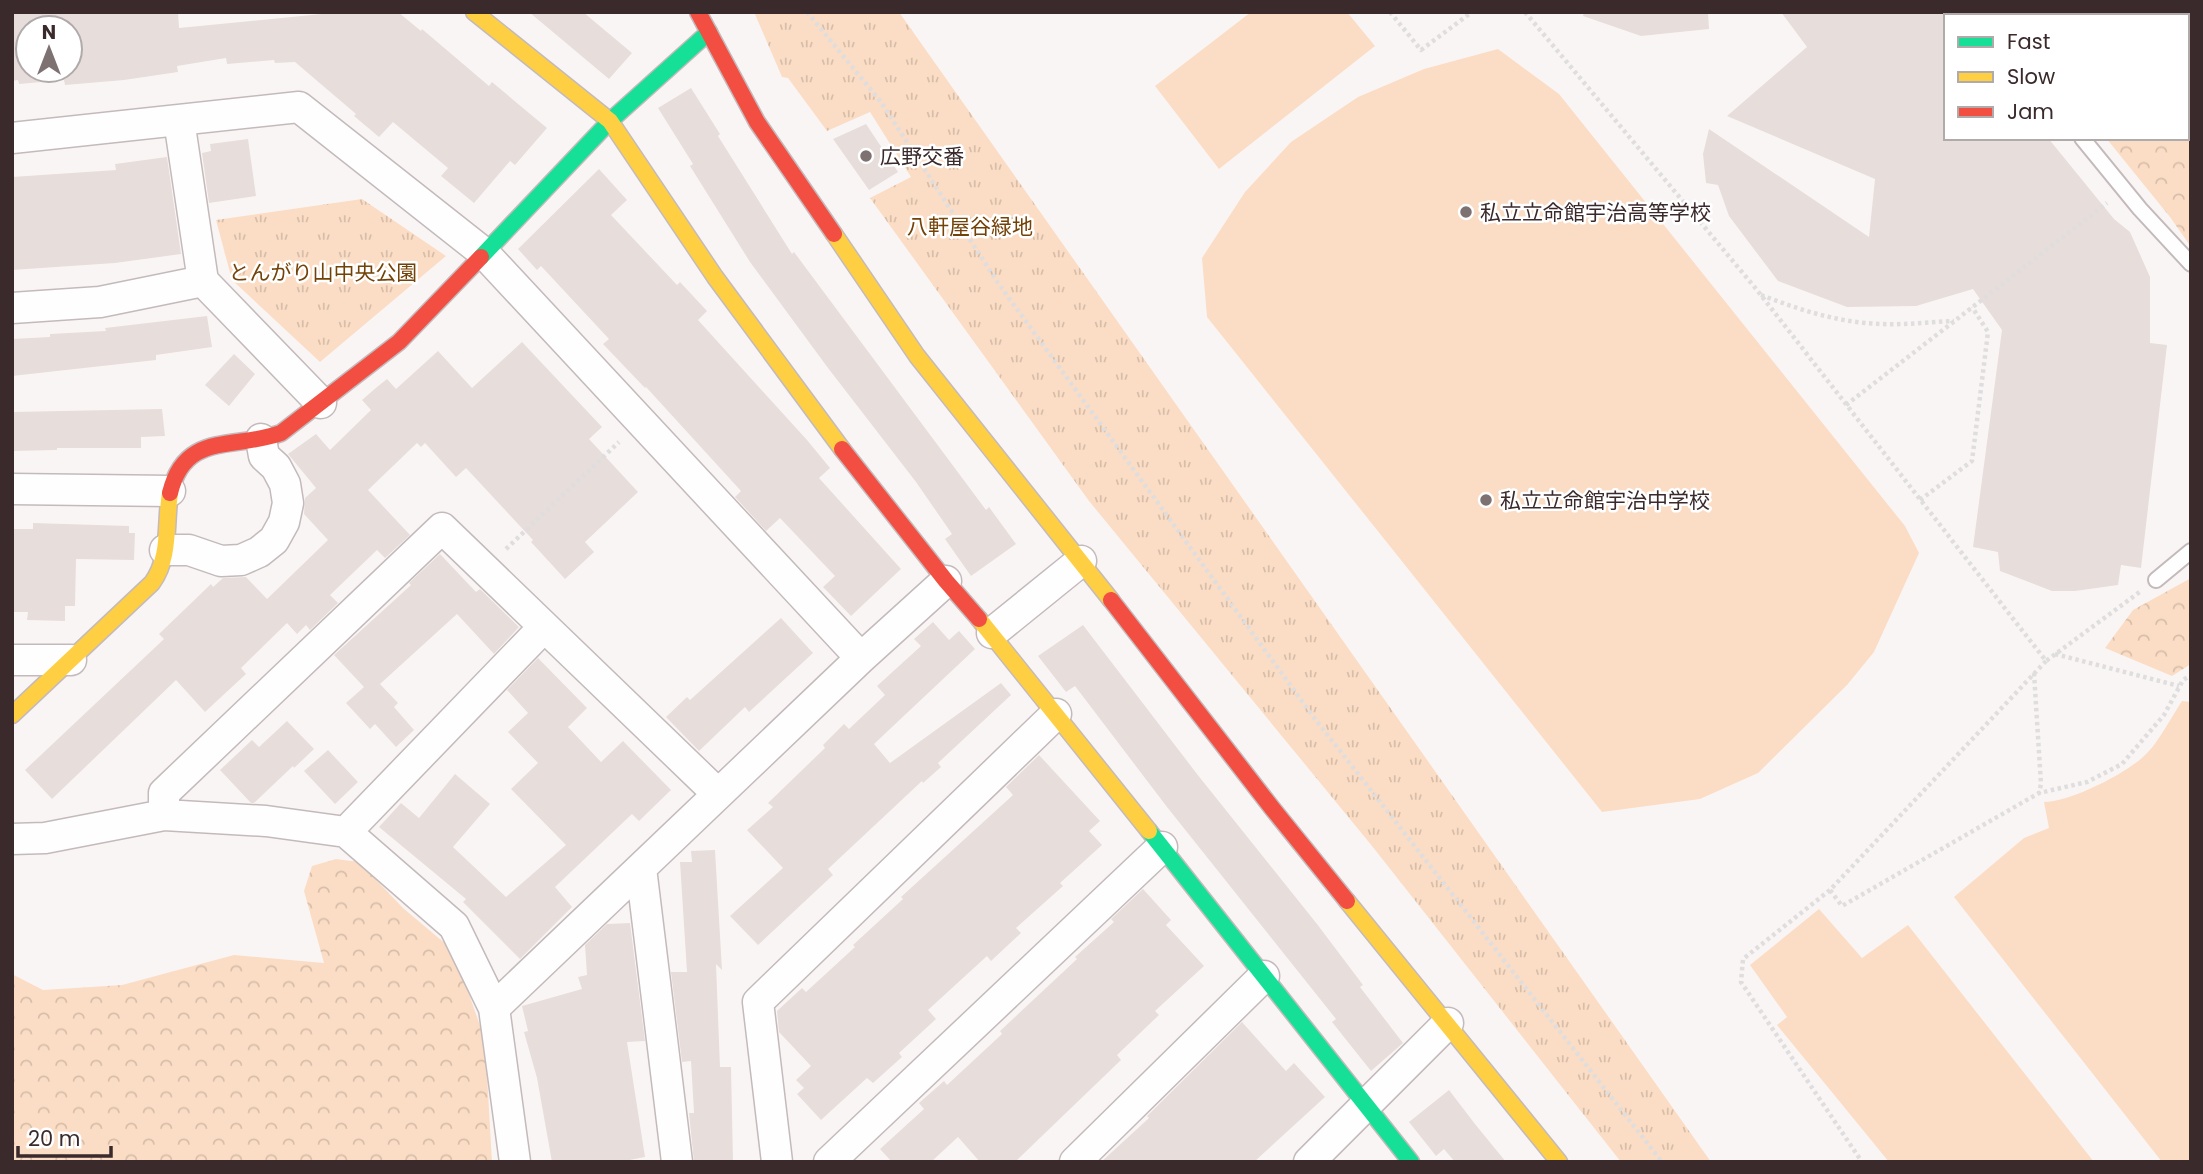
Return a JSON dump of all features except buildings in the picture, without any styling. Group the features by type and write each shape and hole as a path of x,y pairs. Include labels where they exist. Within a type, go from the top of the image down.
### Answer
{"street":[{"path":"474,12 610,121 715,277 828,431 946,581 992,633 1411,1162"},
{"path":"698,12 757,122 917,356 1081,561 1272,808 1559,1162"},
{"path":"12,715 137,599 160,570 165,550 170,491 176,472 188,457 205,447 261,439 281,433 399,342 610,121 709,32"},
{"path":"12,138 299,107 484,253 861,658"},
{"path":"179,120 203,281 321,403"},
{"path":"12,308 100,302 203,281"},
{"path":"165,550 189,550 221,561 241,560 259,552 274,540 284,522 288,503 285,484 276,467 264,456 261,439"},
{"path":"12,489 170,491"},
{"path":"164,815 164,793 442,528 718,794"},
{"path":"992,633 1081,561"},
{"path":"494,1008 861,658 946,581"},
{"path":"346,832 544,627"},
{"path":"12,660 71,660"},
{"path":"777,1162 758,1002 1056,714"},
{"path":"12,839 45,838 164,815 266,821 346,832 454,926 494,1008 515,1162"},
{"path":"829,1162 1162,847"},
{"path":"641,868 677,1162"},
{"path":"1075,1162 1264,976"},
{"path":"1309,1162 1448,1023"}],"lane":[{"path":"2084,140 2191,264"},
{"path":"2155,580 2191,551"}],"path":[{"path":"807,12 881,102 998,284 1312,715 1662,1162"},
{"path":"1390,12 1421,50 1472,12"},
{"path":"1525,12 1760,294 2046,661"},
{"path":"1846,405 2124,189"},
{"path":"1760,294 1794,308 1836,319 1882,324 1954,321"},
{"path":"1920,500 1972,461 1988,332 1972,307"},
{"path":"485,569 641,422"},
{"path":"1862,1162 1741,982 1743,959 1830,890 2046,661 2155,580"},
{"path":"2055,654 2179,687"},
{"path":"2034,673 2041,784 2039,793"},
{"path":"1830,890 1842,906 2039,793 2087,782 2122,764 2164,715 2183,680 2191,675"}],"green space":[{"name":"八軒屋谷緑地","path":"754,12 899,12 1711,1162 1621,1162 1372,846 1089,501 870,198 911,177 870,112 827,131 788,78 782,77"},
{"path":"1251,12 1347,12 1375,46 1219,169 1155,86"},
{"path":"2004,12 2191,12 2191,247 2108,140 2189,140 2189,14"},
{"path":"1498,49 1559,94 1905,526 1919,553 1874,652 1847,685 1758,773 1700,799 1602,812 1207,317 1202,258 1245,192 1291,142 1358,97 1424,69"},
{"name":"とんがり山中央公園","path":"362,199 446,256 320,362 232,280 216,220"},
{"path":"2191,578 2191,664 2172,676 2105,648 2133,610"},
{"path":"2182,701 2191,702 2191,1162 2162,1162 1954,897 2024,838 2049,828 2044,802 2055,801 2097,786 2144,756 2159,738"},
{"path":"336,859 359,862 403,908 454,951 485,1040 492,1162 12,1162 12,974 43,990 122,985 234,955 324,963 304,891 312,866"},
{"path":"1819,909 1862,958 1908,925 2094,1162 1889,1162 1777,1025 1787,1017 1750,965"}],"traffic: fast":[{"path":"481,257 610,121 709,32"},
{"path":"1149,831 1411,1162"}],"traffic: slow":[{"path":"474,12 610,121 715,277 842,449"},
{"path":"834,234 917,356 1111,600"},
{"path":"12,715 152,583 165,551 170,493"},
{"path":"979,619 1149,831"},
{"path":"1347,901 1559,1162"}],"traffic: jam":[{"path":"698,12 757,122 834,234"},
{"path":"170,493 177,473 187,460 199,451 281,433 399,342 481,257"},
{"path":"842,449 979,619"},
{"path":"1111,600 1347,901"}],"place":[{"name":"広野交番","path":"866,156"},
{"name":"私立立命館宇治高等学校","path":"1466,212"},
{"name":"私立立命館宇治中学校","path":"1486,500"}]}
